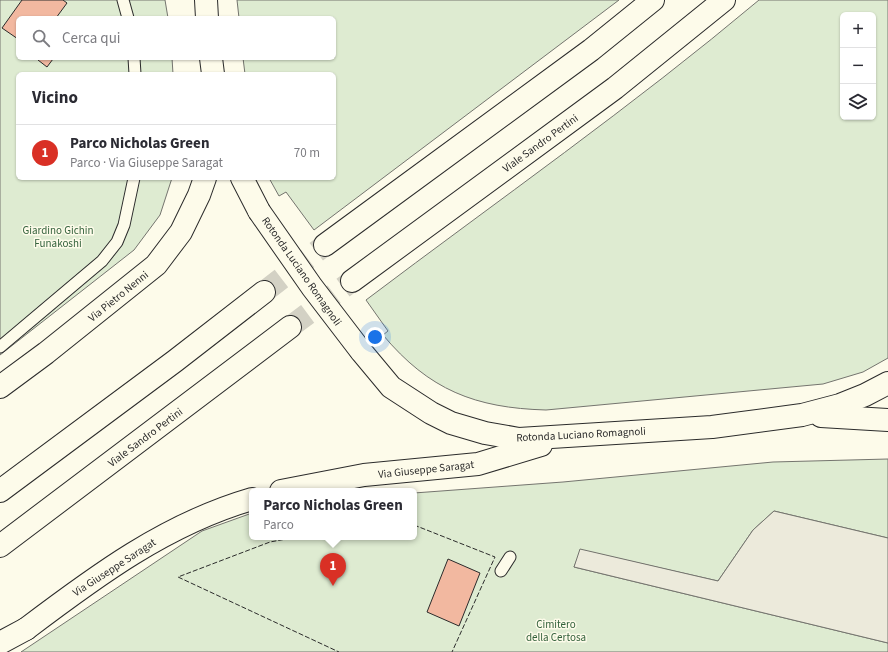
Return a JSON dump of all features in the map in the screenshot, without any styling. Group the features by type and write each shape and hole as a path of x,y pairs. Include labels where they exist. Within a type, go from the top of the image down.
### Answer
{"main road":[{"path":"206,0 207,16"},
{"path":"325,245 591,50 653,0"},
{"name":"Viale Sandro Pertini","path":"352,281 614,88 724,0"},
{"path":"210,60 213,72"},
{"name":"Via Pietro Nenni","path":"0,387 46,353 156,265 181,232 199,195 204,180"},
{"name":"Rotonda Luciano Romagnoli","path":"243,180 259,210 312,287 361,351 391,387 416,405 451,423 485,433 519,439 712,427 802,415 840,405 865,395 888,383"},
{"path":"0,491 175,361 264,292"},
{"name":"Viale Sandro Pertini","path":"0,546 290,327"},
{"path":"802,415 888,420"},
{"name":"Via Giuseppe Saragat","path":"297,488 364,475 478,464 569,437"},
{"name":"Via Giuseppe Saragat","path":"0,643 26,629 90,581 160,537 206,516 249,500"}],"lane":[{"path":"123,0 127,16"},
{"path":"134,60 135,72"},
{"path":"0,347 97,266 117,242 124,224 134,180"},
{"path":"501,571 510,558"}],"green space":[{"name":"Giardino Gichin Funakoshi","path":"0,0 165,0 168,16 16,16 16,60 172,60 173,72 16,72 16,180 171,180 160,215 134,250 0,355"},
{"path":"237,0 619,0 314,230 286,192 279,196 270,180 336,180 336,72 245,72 243,60 336,60 336,16 239,16"},
{"path":"759,0 888,0 888,358 863,372 823,384 546,410 497,405 475,400 436,382 418,370 400,354 383,335 388,331 366,300 663,78"},
{"name":"Cimitero della Certosa","path":"888,459 888,538 774,511 753,530 718,581 581,550 574,567 888,643 888,652 21,652 202,531 249,514 249,540 417,540 417,493 563,482 773,462"}],"shaded area":[{"path":"774,511 888,538 888,643 574,567 580,549 718,581 753,530"}],"building":[{"path":"22,0 63,0 67,3 57,16 16,16 16,38 2,28"},
{"path":"38,60 52,60 47,67"},
{"path":"448,559 480,573 459,626 427,612"}],"tunnel":[{"path":"264,292 325,245"},
{"path":"290,327 352,281"}],"fence":[{"path":"417,526 495,557 452,652"},
{"path":"281,540 270,542 178,577 339,652"}],"place":[{"name":"Parco Nicholas Green","path":"333,586"}]}
